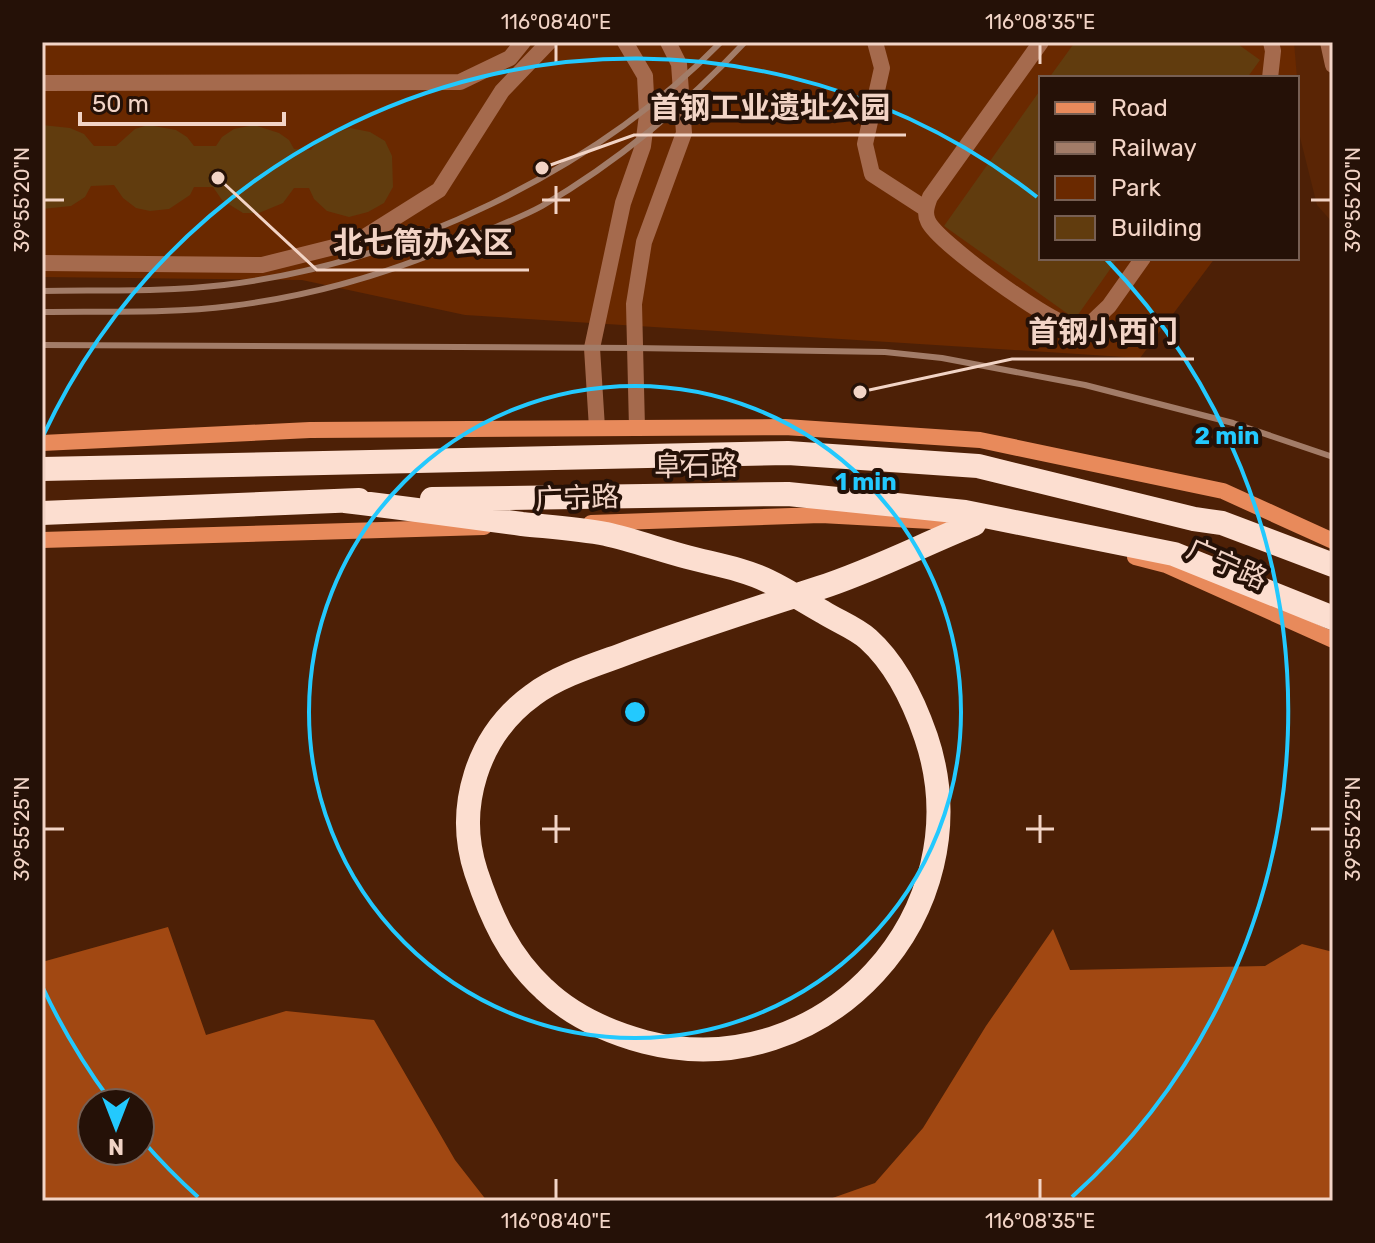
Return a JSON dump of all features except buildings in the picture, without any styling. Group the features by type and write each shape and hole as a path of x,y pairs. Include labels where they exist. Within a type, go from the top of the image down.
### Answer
{"highway":[{"name":"阜石路","path":"42,469 788,453 978,466 1194,519 1222,523 1333,565"},
{"name":"阜石路","path":"42,513 345,501 788,494 965,512 1174,554 1333,618"},
{"path":"345,501 607,535 764,579 867,637 901,678 926,737 939,790 932,865 920,906 900,945 858,991 805,1025 765,1041 709,1050 664,1047 614,1034 547,993 517,962 490,912 469,849 469,799 481,756 499,726 534,694 589,667 658,641 853,577 974,524"}],"street":[{"path":"42,83 460,82 510,58 523,42"},
{"path":"42,263 262,265 358,241 439,190 502,91 549,42"},
{"path":"597,428 592,348 623,203 643,146 647,115 645,76 625,42"},
{"path":"637,428 634,304 641,258 684,133 679,64 668,42"},
{"path":"875,42 882,68 865,144 872,174 926,209"},
{"path":"1041,42 930,197 926,209 927,220 940,238 1041,312 1068,325 1088,326 1109,306 1142,260"},
{"path":"1270,76 1271,42"},
{"path":"1328,42 1333,65"},
{"path":"42,443 310,430 785,427 980,440 1223,491 1333,541"},
{"name":"广宁路","path":"42,540 821,515 974,524 1079,543 1166,565 1333,640"}],"shaded area":[{"path":"1285,42 1333,42 1333,223 1317,205 1299,133 1299,76 1286,76"},
{"path":"168,927 206,1035 286,1011 374,1020 455,1160 487,1201 42,1201 42,962"},
{"path":"1053,929 1070,970 1265,966 1302,944 1333,952 1333,1201 824,1201 875,1183 923,1128 986,1026"}],"green space":[{"path":"42,42 1294,42 1297,76 1039,76 1039,260 1214,260 1140,358 465,315 302,280 42,277"}],"railway":[{"path":"42,291 156,290 224,285 291,274 359,256 426,233 492,204 555,170 616,131 671,88 721,42"},
{"path":"42,312 208,309 297,295 393,269 535,210 570,189 675,110 745,42"},
{"path":"42,345 885,352 942,358 1085,385 1233,423 1333,457"}],"place":[{"name":"首钢工业遗址公园","path":"542,168"},
{"name":"北七筒办公区","path":"218,178"},
{"name":"首钢小西门","path":"860,392"}]}
